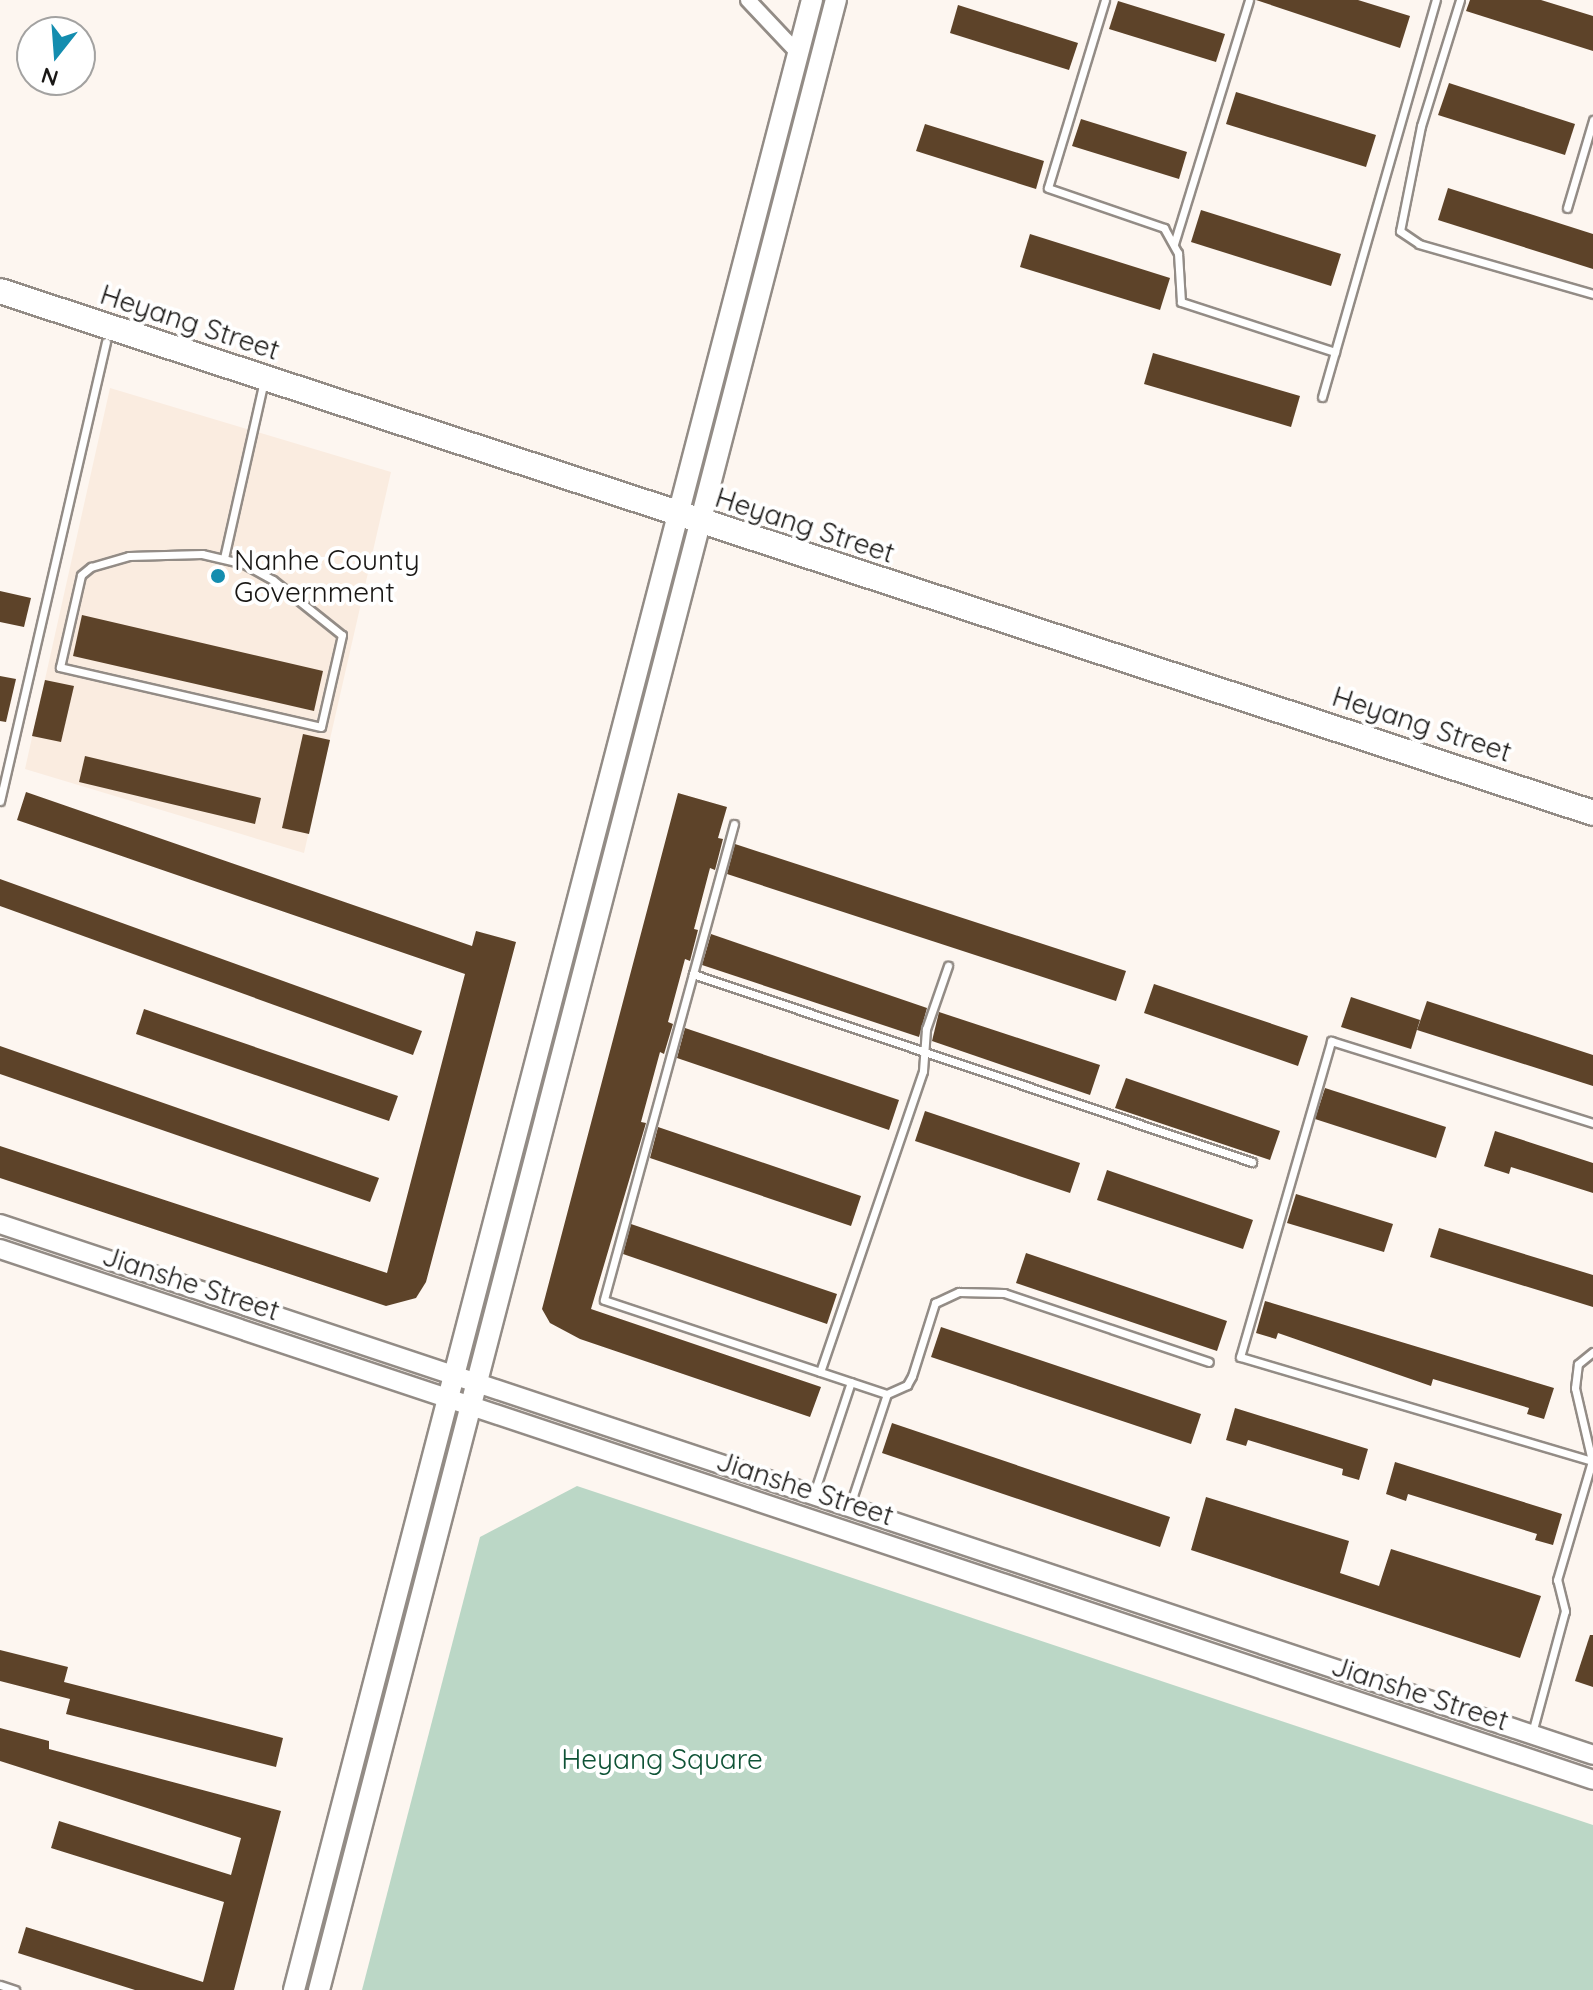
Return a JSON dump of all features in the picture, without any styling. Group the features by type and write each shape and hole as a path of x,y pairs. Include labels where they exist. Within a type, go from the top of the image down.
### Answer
{"main road":[{"path":"319,1990 477,1383 812,0"},
{"path":"294,1990 454,1375 687,526 836,0"},
{"name":"Heyang Street","path":"0,291 263,386 1593,829"},
{"name":"Heyang Street","path":"0,307 106,342 263,386"},
{"name":"Heyang Street","path":"687,526 1593,813"}],"street":[{"path":"748,0 798,53"},
{"name":"Jianshe Street","path":"0,1224 1593,1755"},
{"name":"Jianshe Street","path":"0,1249 1593,1780"}],"lane":[{"path":"1105,0 1048,188 1154,222 1174,244"},
{"path":"1249,0 1174,244 1181,302 1335,352"},
{"path":"1322,397 1436,0"},
{"path":"1460,0 1421,126 1400,231 1419,244 1593,294"},
{"path":"1567,208 1593,120"},
{"path":"0,801 106,342"},
{"path":"224,558 263,386"},
{"path":"153,553 224,558 273,580 342,635 321,727 60,667 81,575 91,567 106,559 153,553"},
{"path":"734,824 604,1300 887,1394 907,1385 912,1376 935,1303 959,1292 1004,1293 1209,1362"},
{"path":"820,1372 926,1053 926,1029 948,966"},
{"path":"693,974 1252,1162"},
{"path":"1592,1461 1240,1357 1331,1041 1593,1123"},
{"path":"1531,1735 1565,1611 1557,1580 1592,1461 1575,1388 1578,1364 1593,1352"},
{"path":"814,1495 851,1382"},
{"path":"849,1507 887,1394"},
{"path":"0,1985 15,1990"}],"shaded area":[{"name":"Nanhe County Government","path":"110,388 391,472 304,853 25,769"}],"green space":[{"name":"Heyang Square","path":"577,1486 1593,1825 1593,1990 362,1990 480,1537"}],"building":[{"path":"1256,0 1358,0 1410,16 1400,48"},
{"path":"1470,0 1541,0 1593,16 1593,51 1466,11"},
{"path":"1118,1 1225,34 1216,62 1109,29"},
{"path":"958,5 1078,43 1069,70 950,33"},
{"path":"1449,83 1575,124 1565,155 1438,115"},
{"path":"1236,92 1376,135 1366,167 1226,124"},
{"path":"1081,119 1187,152 1179,179 1072,146"},
{"path":"925,124 1044,161 1036,189 916,151"},
{"path":"1448,188 1593,234 1593,269 1438,220"},
{"path":"1201,210 1341,254 1331,286 1191,242"},
{"path":"1030,234 1170,278 1160,310 1020,267"},
{"path":"1153,353 1300,396 1291,427 1144,384"},
{"path":"0,591 31,598 24,627 0,622"},
{"path":"82,615 323,671 314,711 73,656"},
{"path":"0,676 16,679 6,722 0,721"},
{"path":"45,680 74,686 61,742 32,736"},
{"path":"303,734 330,740 309,834 282,828"},
{"path":"85,756 261,798 255,824 79,782"},
{"path":"26,792 472,946 476,931 516,942 426,1282 416,1298 386,1306 0,1178 0,1146 387,1273 465,974 17,820"},
{"path":"678,793 727,807 718,838 723,839 715,870 710,868 694,929 698,930 690,961 685,959 668,1022 673,1024 664,1054 660,1052 641,1122 646,1123 591,1309 821,1387 810,1417 580,1339 550,1323 542,1309"},
{"path":"735,844 1126,971 1116,1001 727,874"},
{"path":"0,879 422,1031 413,1055 0,906"},
{"path":"711,934 927,1008 919,1037 702,965"},
{"path":"1154,984 1308,1036 1298,1066 1144,1013"},
{"path":"1351,997 1420,1020 1411,1049 1341,1027"},
{"path":"1427,1001 1593,1055 1593,1086 1417,1030"},
{"path":"144,1009 398,1096 389,1121 136,1034"},
{"path":"939,1012 1100,1065 1090,1095 932,1041"},
{"path":"685,1028 899,1100 889,1130 677,1058"},
{"path":"0,1046 379,1178 370,1202 0,1074"},
{"path":"1126,1078 1280,1131 1270,1160 1115,1108"},
{"path":"1325,1088 1446,1127 1436,1158 1315,1119"},
{"path":"925,1111 1080,1163 1070,1193 915,1141"},
{"path":"658,1127 861,1196 851,1226 650,1158"},
{"path":"1495,1131 1593,1163 1593,1193 1511,1167 1509,1174 1484,1166"},
{"path":"1107,1170 1253,1220 1243,1249 1097,1200"},
{"path":"1296,1194 1393,1224 1384,1252 1287,1223"},
{"path":"631,1224 837,1294 827,1324 623,1254"},
{"path":"1439,1228 1593,1275 1593,1307 1430,1257"},
{"path":"1026,1253 1227,1321 1217,1351 1016,1283"},
{"path":"1265,1301 1554,1388 1544,1419 1527,1414 1529,1408 1433,1379 1431,1386 1278,1333 1276,1339 1256,1333"},
{"path":"941,1327 1201,1414 1191,1444 931,1357"},
{"path":"1235,1408 1368,1449 1359,1480 1342,1475 1343,1469 1248,1440 1246,1446 1226,1440"},
{"path":"892,1423 1170,1517 1160,1547 882,1453"},
{"path":"1395,1462 1562,1514 1553,1545 1535,1540 1537,1534 1408,1494 1406,1501 1386,1494"},
{"path":"1206,1497 1349,1541 1340,1573 1379,1586 1391,1549 1541,1596 1520,1658 1191,1550"},
{"path":"1590,1635 1593,1635 1593,1687 1575,1681"},
{"path":"0,1650 68,1667 64,1682 283,1738 276,1767 66,1714 70,1699 0,1681"},
{"path":"0,1728 49,1741 49,1749 281,1811 234,1990 135,1990 18,1953 26,1927 203,1982 224,1902 51,1848 59,1821 231,1875 241,1838 0,1761"}],"place":[{"name":"Nanhe County Government","path":"218,576"}]}
